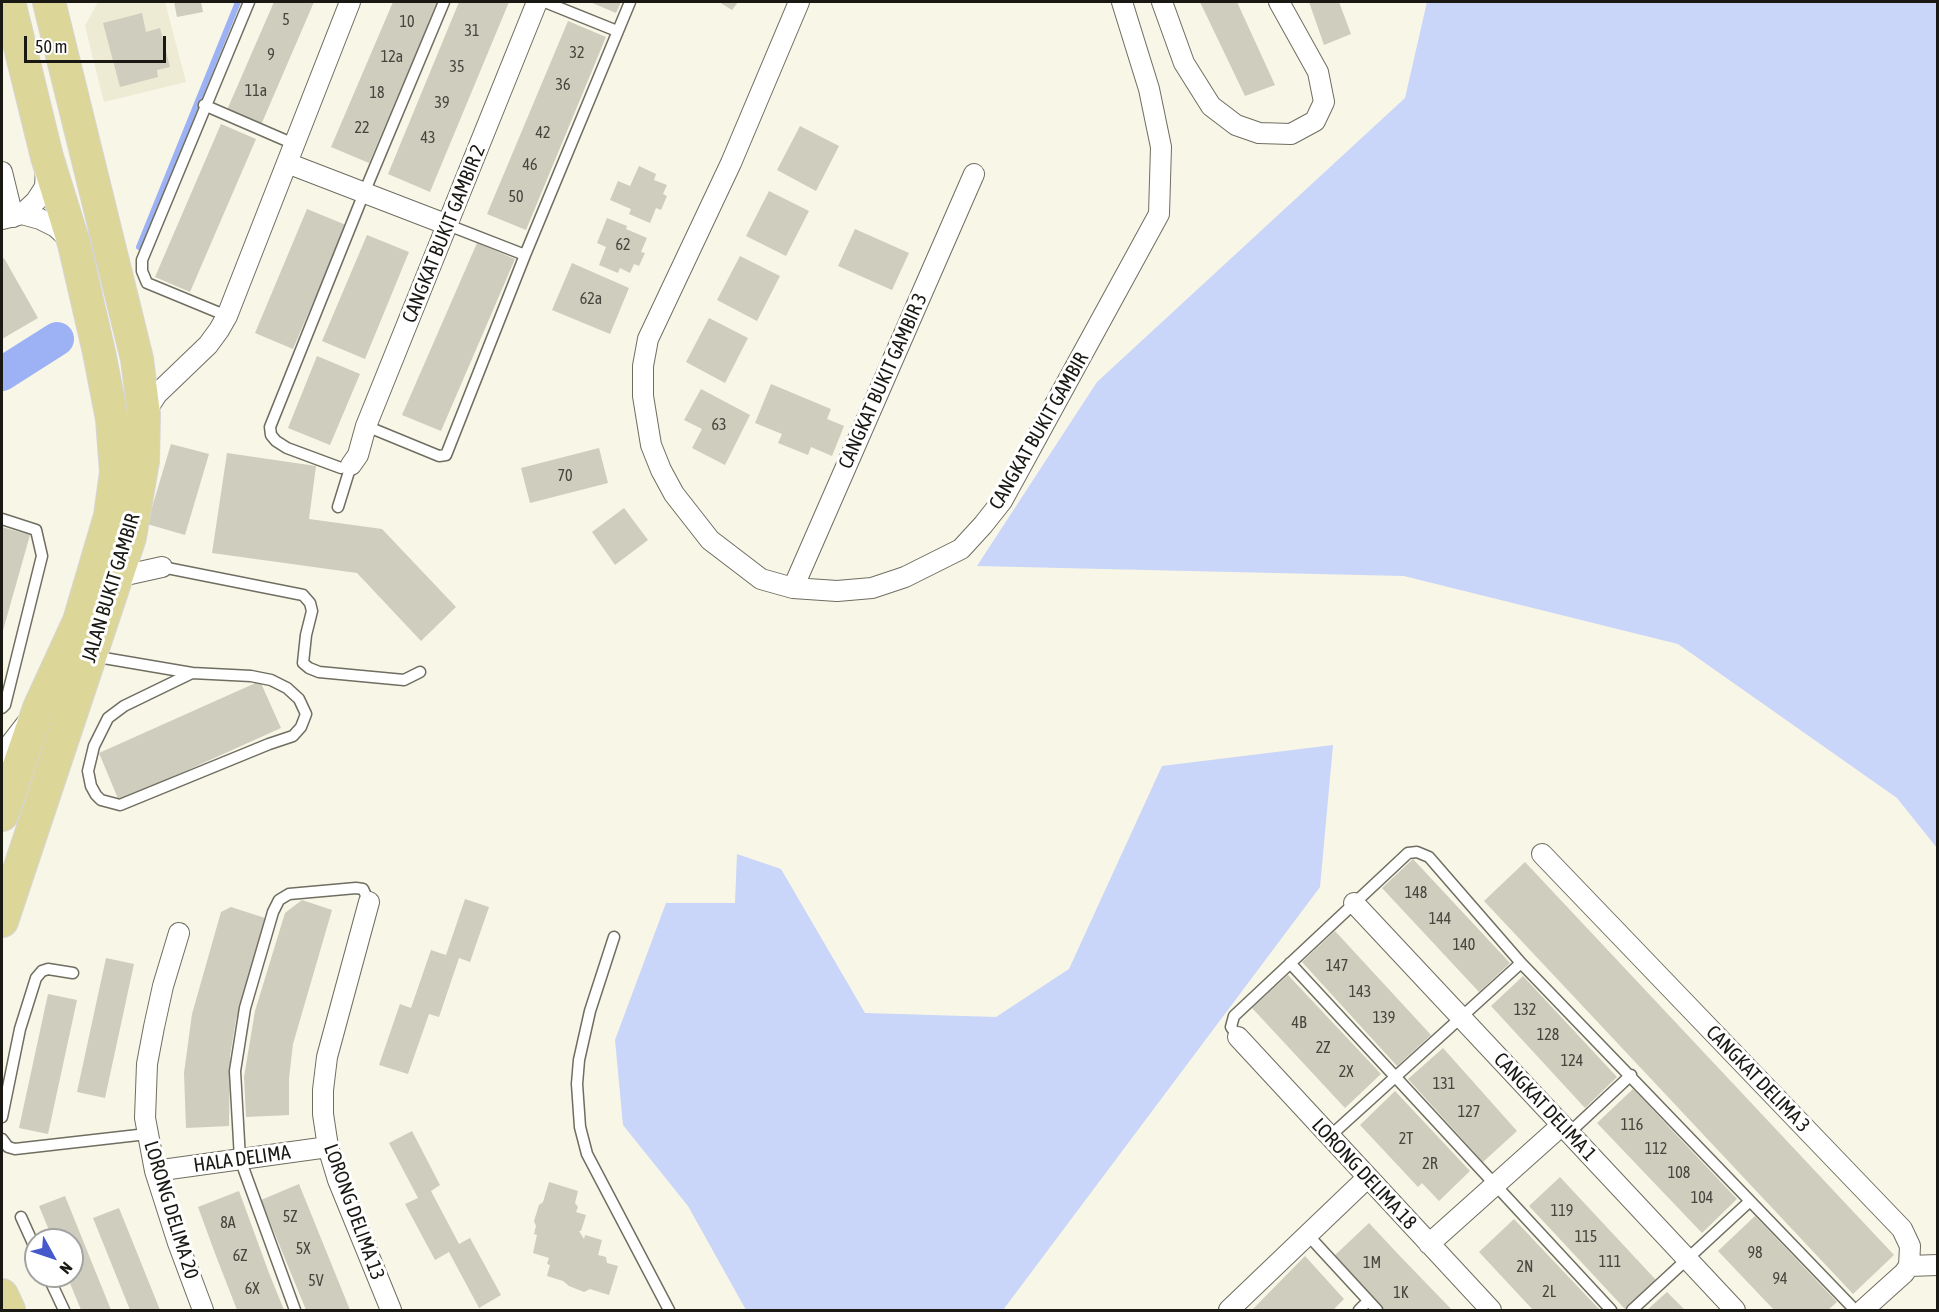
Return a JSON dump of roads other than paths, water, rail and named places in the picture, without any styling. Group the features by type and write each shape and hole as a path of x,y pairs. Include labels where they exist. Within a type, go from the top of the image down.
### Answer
{"main road":[{"name":"JALAN BUKIT GAMBIR","path":"2,815 39,708 78,621 111,516 116,472 110,403 74,244 47,157 9,2"},
{"name":"JALAN BUKIT GAMBIR","path":"2,921 8,880 91,656 130,537 143,461 144,414 137,359 49,2"},
{"path":"2,1295 9,1311"}],"street":[{"path":"144,414 151,402 208,345 219,330 350,2"},
{"name":"CANGKAT BUKIT GAMBIR 2","path":"351,465 358,455 366,426 537,2"},
{"name":"CANGKAT BUKIT GAMBIR","path":"799,2 731,163 648,339 643,366 643,396 651,446 674,494 710,540 761,579 793,588 837,591 872,588 905,578 961,549 1002,501 1159,214 1161,147 1149,89 1122,2"},
{"path":"1162,2 1184,63 1211,106 1236,125 1259,133 1291,134 1315,121 1324,102 1318,72 1279,2"},
{"path":"12,217 36,201 45,188 47,157"},
{"path":"287,163 448,225"},
{"path":"2,172 12,217"},
{"name":"CANGKAT BUKIT GAMBIR 3","path":"793,588 974,174"},
{"path":"12,217 40,219 56,227 74,244"},
{"path":"137,359 143,367 157,376 167,376 182,370"},
{"path":"130,537 162,567"},
{"path":"116,580 126,575 162,567"},
{"path":"2,755 39,708"},
{"name":"CANGKAT DELIMA 3","path":"1542,854 1902,1229 1910,1246 1909,1266"},
{"name":"LORONG DELIMA 13","path":"369,902 327,1057 323,1102 328,1147 338,1180 391,1311"},
{"name":"CANGKAT DELIMA 1","path":"1354,903 1735,1311"},
{"name":"LORONG DELIMA 20","path":"179,933 163,986 147,1064 145,1118 155,1171 203,1311"},
{"name":"LORONG DELIMA 18","path":"1238,1037 1491,1311"},
{"path":"1429,1244 1495,1185 1566,1129"},
{"name":"HALA DELIMA","path":"155,1171 328,1147"},
{"path":"1229,1311 1367,1178"},
{"path":"1863,1311 1909,1266 1938,1265"}],"lane":[{"path":"226,315 147,284 142,272 142,260 204,105 249,2"},
{"path":"351,465 341,468 287,447 271,435 270,426 444,2"},
{"path":"545,2 616,31"},
{"path":"366,426 439,456 446,455 525,255 616,31 630,2"},
{"path":"204,105 294,144"},
{"path":"448,225 525,255"},
{"path":"338,507 351,465"},
{"path":"2,519 36,530 42,556 2,708"},
{"path":"162,567 303,595 310,603 312,611 303,663 309,668 319,672 404,680 420,672"},
{"path":"91,656 192,673 251,676 271,680 287,688 299,699 306,714 301,727 293,736 120,805 101,800 96,795 91,786 88,771 94,746 108,718 124,706 192,673"},
{"path":"1238,1037 1231,1027 1234,1016 1408,853 1417,852 1429,856 1521,963 1631,1075 1855,1311"},
{"path":"295,1311 240,1159 235,1071 245,1008 273,912 279,900 289,894 356,888 363,889 369,902"},
{"path":"614,937 590,1011 579,1060 577,1084 580,1127 587,1154 669,1311"},
{"path":"1290,963 1611,1311"},
{"path":"1329,1137 1521,963"},
{"path":"2,1117 20,1029 36,978 42,971 48,969 73,973"},
{"path":"1566,1129 1631,1075"},
{"path":"2,1139 8,1147 15,1149 147,1134"},
{"path":"1632,1311 1750,1201"},
{"path":"21,1217 26,1228"},
{"path":"1307,1234 1377,1311"},
{"path":"53,1288 64,1311"},
{"path":"1359,1311 1368,1301"}],"waterway":[{"path":"139,247 238,2"},
{"path":"2,374 57,339"}]}
